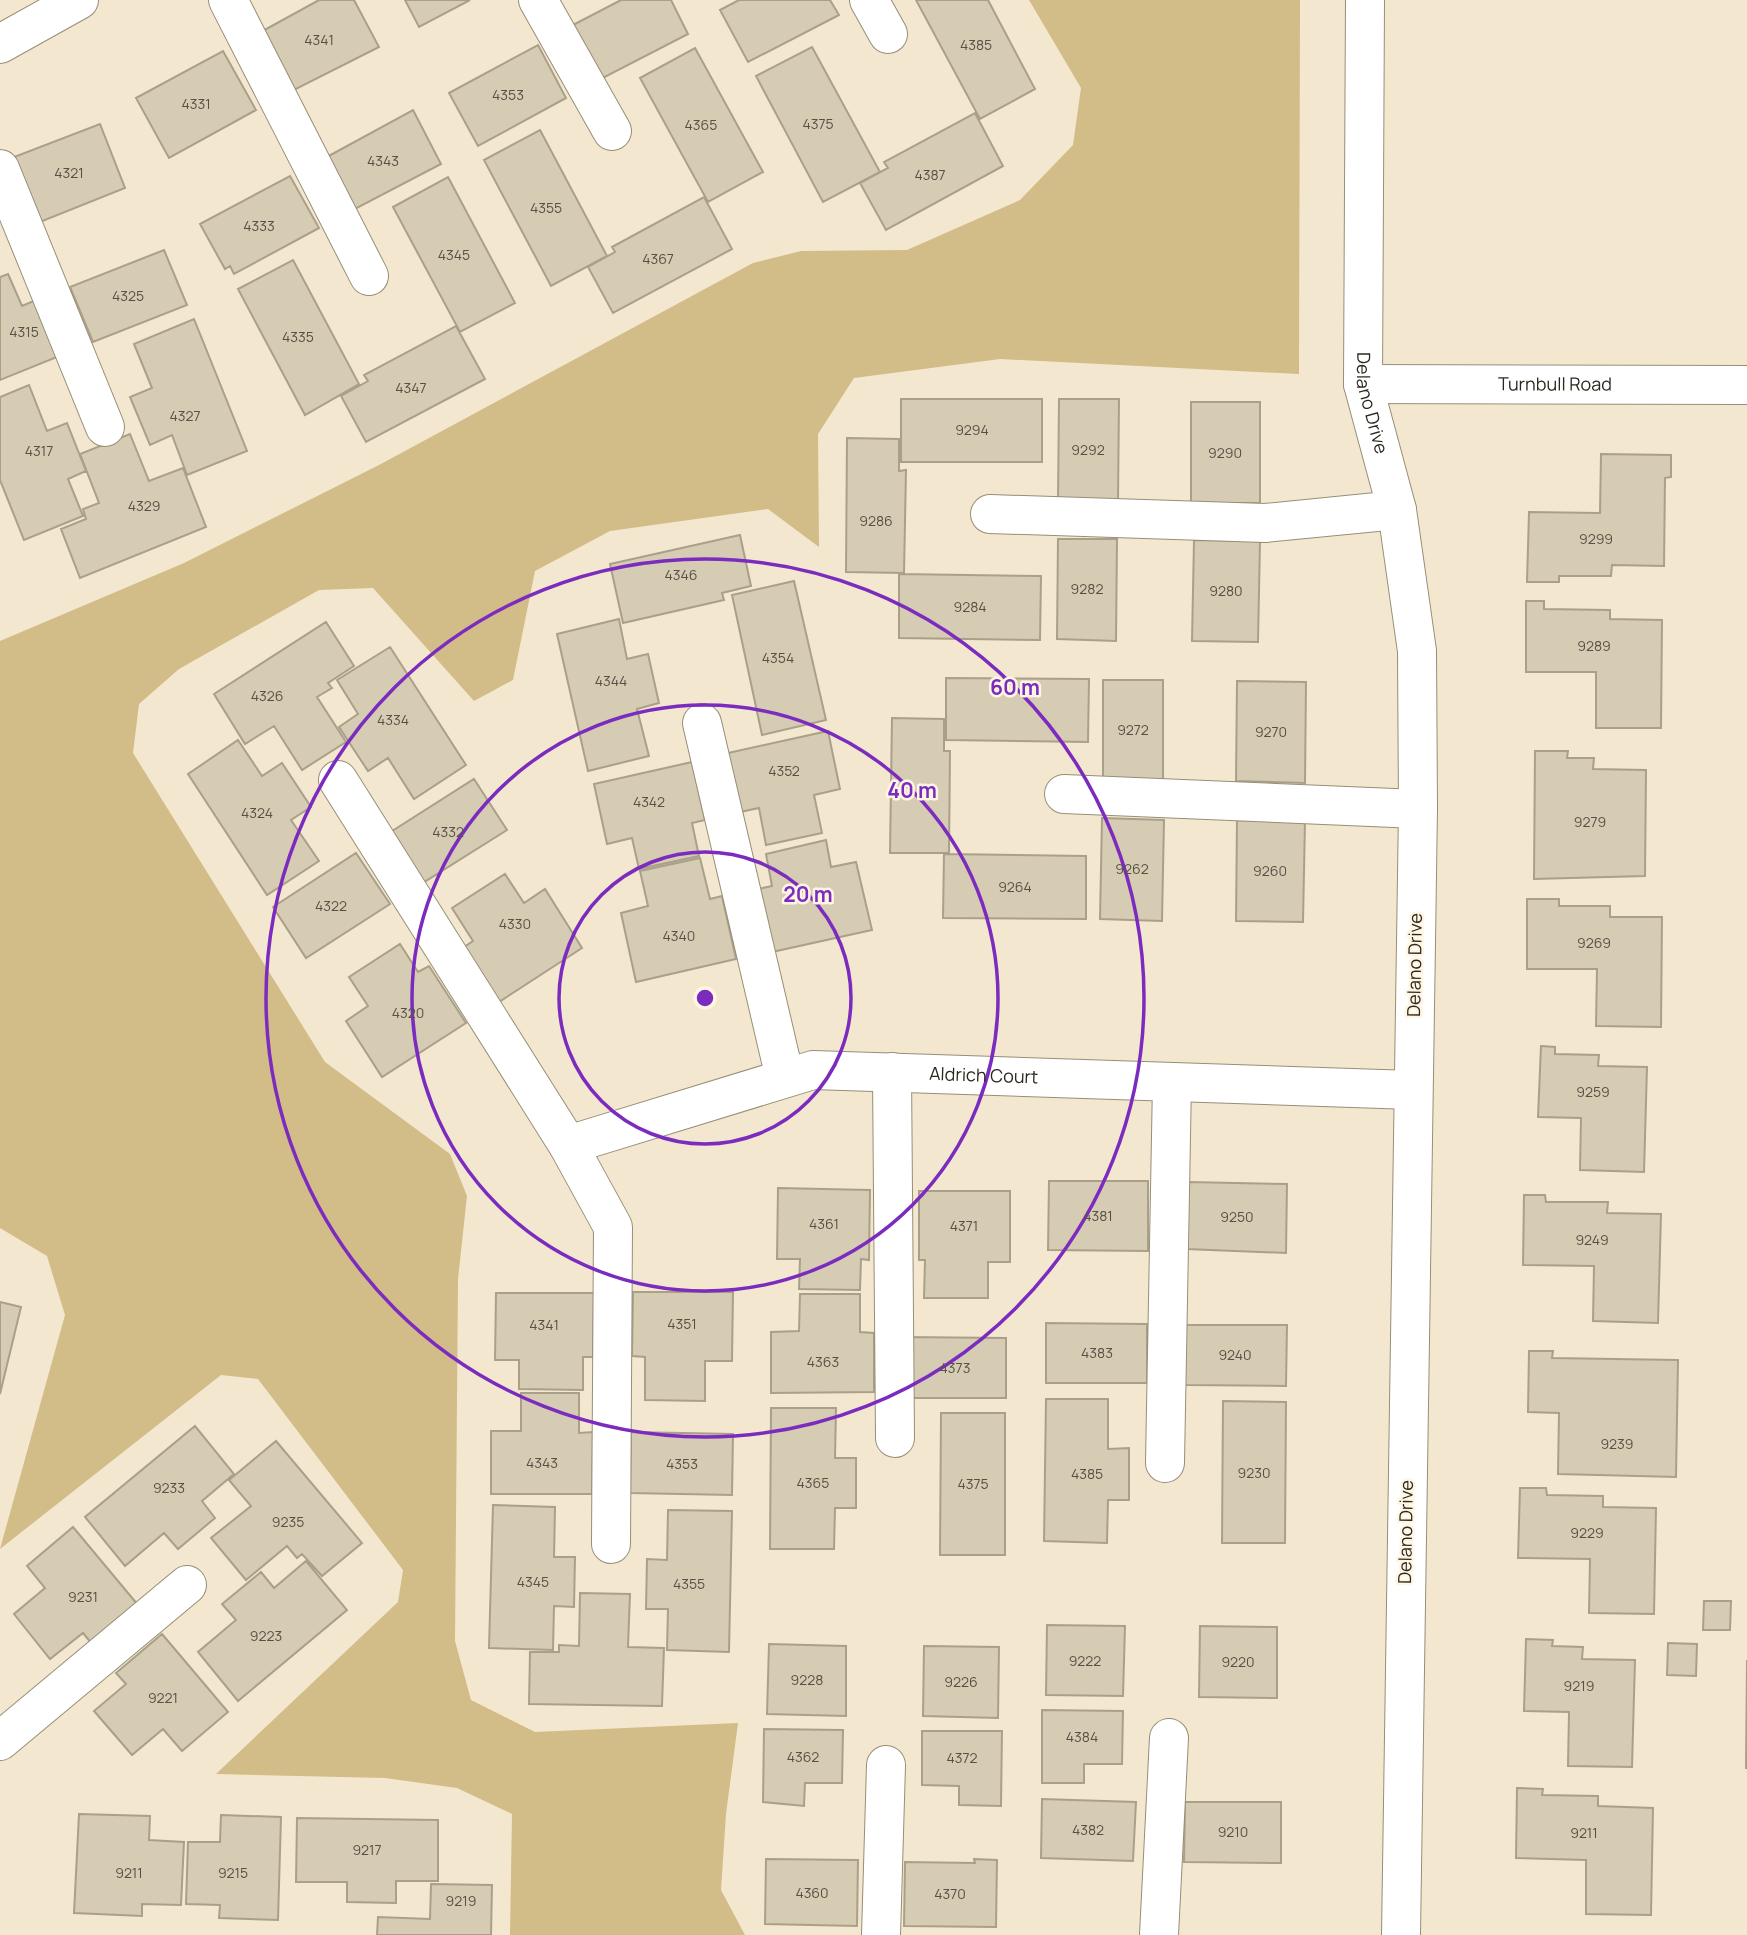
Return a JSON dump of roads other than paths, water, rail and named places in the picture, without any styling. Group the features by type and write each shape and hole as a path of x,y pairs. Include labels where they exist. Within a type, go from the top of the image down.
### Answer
{"street":[{"path":"0,44 79,0"},
{"path":"228,0 369,276"},
{"path":"538,0 612,131"},
{"path":"869,0 888,34"},
{"name":"Delano Drive","path":"1365,0 1363,384 1397,510 1417,651 1418,809 1401,1935"},
{"path":"0,169 105,427"},
{"name":"Turnbull Road","path":"1363,384 1747,385"},
{"path":"990,514 1265,523 1397,510"},
{"path":"702,723 785,1078"},
{"path":"338,780 568,1145 613,1227 611,1544"},
{"path":"1064,794 1418,809"},
{"name":"Aldrich Court","path":"568,1145 813,1070 1412,1090"},
{"path":"892,1072 895,1438"},
{"path":"1165,1463 1172,1082"},
{"path":"0,1741 187,1585"},
{"path":"1159,1935 1169,1738"},
{"path":"881,1935 886,1765"}]}
